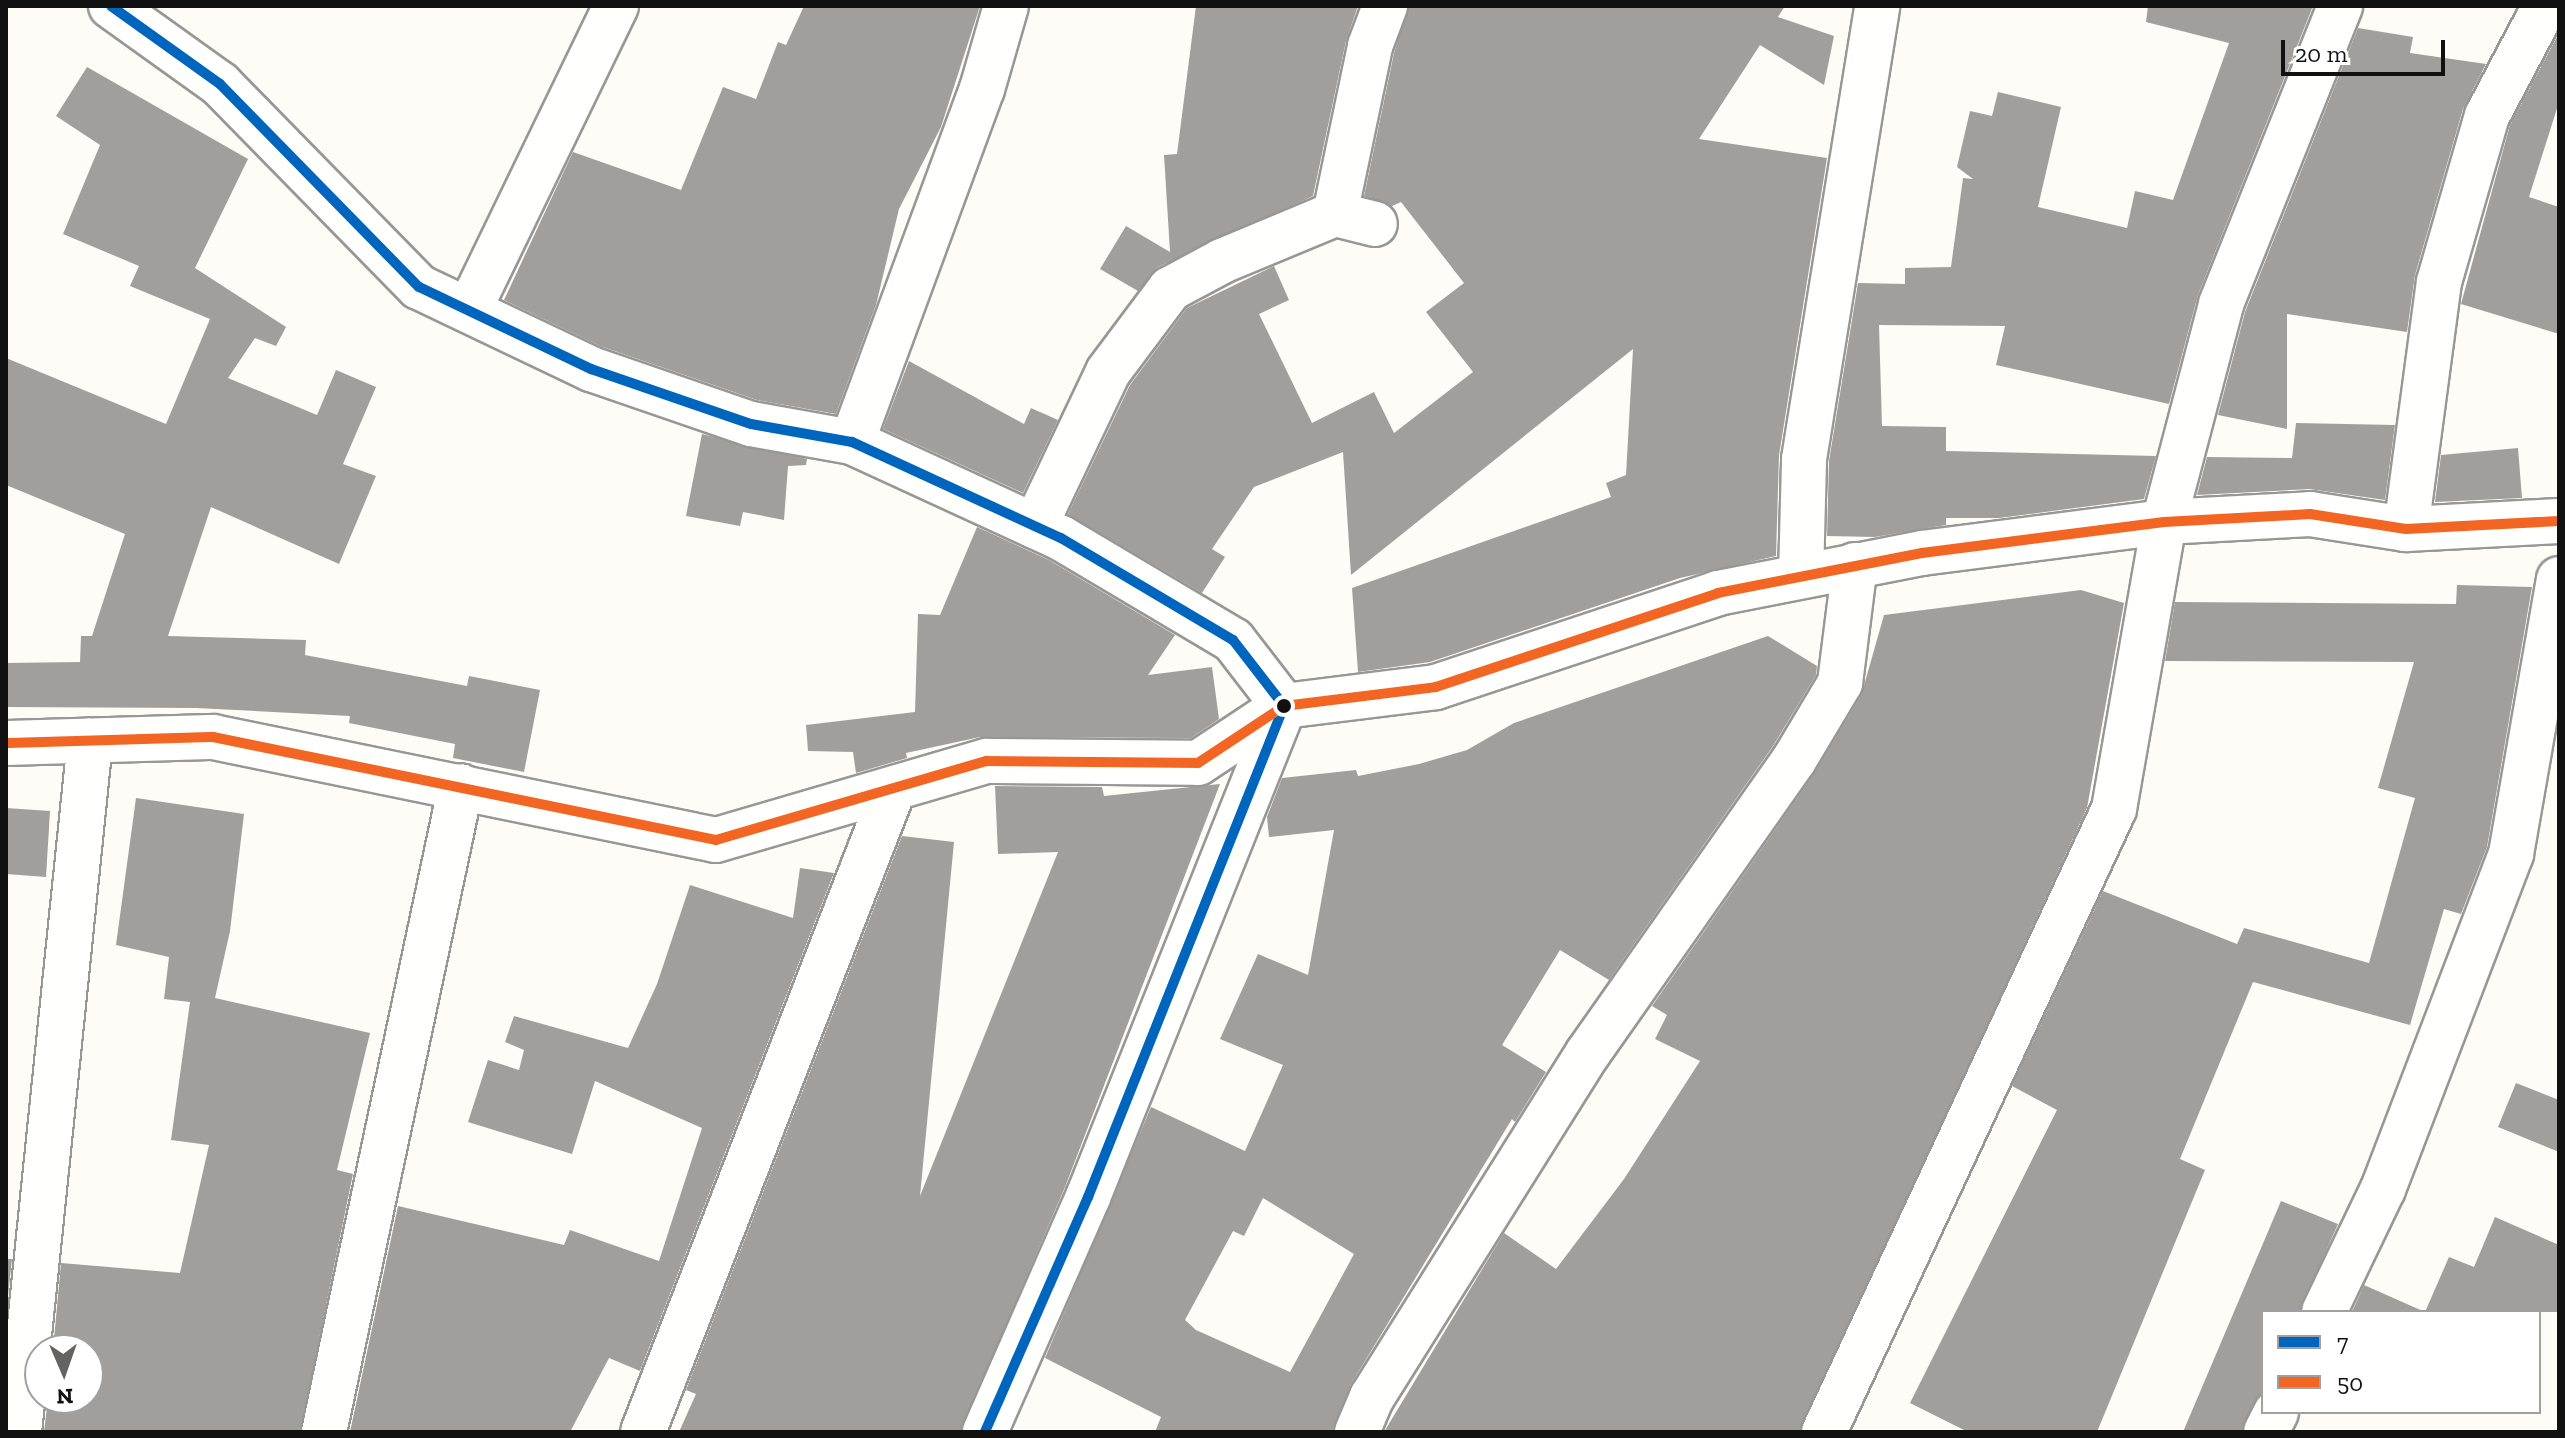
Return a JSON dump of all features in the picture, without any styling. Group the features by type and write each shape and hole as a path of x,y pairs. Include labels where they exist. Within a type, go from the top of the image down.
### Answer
{"street":[{"path":"111,6 220,84 419,287 591,369 722,414 852,442 1035,526 1233,640 1284,706"},
{"path":"469,310 616,6"},
{"path":"852,442 982,89 1006,6"},
{"path":"1035,526 1108,372 1170,289 1222,261 1355,219 1370,46 1385,6"},
{"path":"1801,576 1804,459 1877,6"},
{"path":"1824,1432 2114,809 2164,522 2221,304 2340,6"},
{"path":"2406,529 2439,282 2487,116 2545,6"},
{"path":"6,743 213,737 716,840 892,793 987,761 1198,763 1284,706 1436,687 1704,597 1855,565 2164,522 2310,514 2406,529 2559,521"},
{"path":"1357,1432 1372,1397 1588,1053 1794,760 1840,683 1855,565"},
{"path":"2325,1310 2383,1189 2511,854 2559,579"},
{"path":"985,1432 1088,1197 1284,706"},
{"path":"19,1432 90,741"},
{"path":"324,1432 461,786"},
{"path":"643,1432 892,793"},
{"path":"2266,1432 2275,1414"}],"building":[{"path":"804,6 980,6 941,127 899,209 876,305 836,414 757,400 600,346 504,300 573,152 681,190 723,87 756,99 778,42 786,45"},
{"path":"1196,6 1358,6 1346,41 1313,196 1158,267 1138,291 1100,269 1126,226 1170,252 1164,155 1177,154"},
{"path":"1409,6 1785,6 1778,17 1834,36 1824,85 1760,45 1699,139 1827,158 1779,455 1776,556 1680,578 1430,662 1358,672 1352,588 1611,497 1606,483 1626,475 1633,349 1351,575 1343,452 1254,487 1212,549 1225,557 1202,593 1068,514 1130,385 1187,308 1274,266 1289,300 1259,314 1312,423 1374,392 1394,433 1473,372 1426,312 1464,283 1401,202 1392,206 1364,196 1394,53"},
{"path":"2148,6 2313,6 2198,295 2169,404 1996,365 2005,326 1879,325 1882,426 1946,427 1946,451 2156,456 2144,499 1999,518 1946,518 1946,525 1875,537 1827,536 1829,461 1858,283 1905,284 1905,268 1951,267 1963,178 1973,179 1957,167 1970,111 1992,116 1998,92 2061,107 2038,207 2127,228 2135,191 2173,200 2229,43 2146,22"},
{"path":"2358,28 2413,37 2410,53 2486,64 2463,109 2415,275 2407,332 2287,314 2287,429 2218,415 2245,312"},
{"path":"2559,33 2559,102 2529,197 2559,207 2559,334 2461,304 2510,125"},
{"path":"87,67 248,159 195,268 286,327 276,346 255,338 228,378 317,415 336,370 376,387 343,464 376,476 339,564 211,507 168,636 306,640 305,655 467,686 469,676 540,690 524,772 453,758 455,744 349,723 350,716 196,708 6,707 6,663 80,662 81,636 92,636 125,534 6,485 6,358 166,424 210,319 130,286 139,266 63,234 100,145 56,116"},
{"path":"909,361 1024,424 1031,408 1058,420 1023,493 883,429"},
{"path":"2296,423 2395,425 2385,500 2309,489 2197,495 2207,457 2292,458"},
{"path":"702,434 807,459 806,465 788,466 784,520 743,512 740,526 686,516"},
{"path":"2518,448 2522,498 2435,502 2441,455"},
{"path":"977,527 1049,560 1175,635 1148,675 1212,667 1219,719 1191,738 980,737 906,753 907,758 856,773 853,752 808,751 806,725 915,712 918,614 940,615"},
{"path":"2457,585 2532,587 2487,847 2461,914 2444,909 2410,1025 2253,982 2180,1159 2205,1170 2097,1432 1968,1432 1910,1403 2057,1110 2012,1086 2103,891 2237,944 2244,928 2369,963 2415,798 2378,788 2414,662 2165,661 2175,602 2456,604"},
{"path":"2081,590 2124,603 2087,808 1799,1432 1384,1432 1504,1233 1556,1269 1624,1179 1700,1061 1655,1039 1667,1015 1652,1006 1814,774 1861,696 1884,615"},
{"path":"1768,636 1817,666 1816,675 1773,746 1609,980 1560,950 1502,1045 1546,1072 1515,1122 1512,1119 1351,1384 1332,1432 1155,1432 1161,1417 1045,1358 1151,1107 1245,1151 1283,1065 1220,1039 1258,954 1308,975 1334,830 1269,837 1267,817 1282,778 1356,770 1358,776 1419,764 1467,750 1514,723","holes":["1263,1198 1354,1254 1290,1372 1196,1330 1185,1320 1233,1231 1244,1236"]},
{"path":"1220,784 1065,1187 960,1432 679,1432 696,1394 686,1390 902,836 954,842 920,1196 1058,852 998,854 995,786 1102,787 1104,796"},
{"path":"136,798 244,814 230,931 215,998 370,1033 337,1170 353,1174 300,1432 44,1432 46,1414 104,1414 104,1334 54,1334 61,1263 180,1273 209,1145 171,1140 190,1002 164,999 169,957 116,945"},
{"path":"6,808 50,811 46,877 6,874"},
{"path":"800,868 834,873 640,1371 609,1358 570,1432 350,1432 398,1206 564,1245 570,1230 659,1261 702,1128 595,1081 572,1154 468,1122 488,1060 519,1070 524,1050 505,1042 514,1016 628,1048 657,984 690,885 793,918"},
{"path":"2516,1083 2559,1100 2559,1152 2498,1127"},
{"path":"2281,1201 2338,1224 2300,1310 2261,1310 2261,1395 2241,1432 2183,1432"},
{"path":"2495,1217 2559,1245 2559,1312 2426,1310 2449,1257 2474,1267"},
{"path":"6,1259 12,1259 6,1314"},
{"path":"2364,1285 2420,1310 2353,1310"}],"transit line":[{"name":"7","path":"111,6 220,84 419,287 591,369 751,424 852,442 1061,538 1233,640 1284,706 1088,1197 985,1432"},
{"name":"50","path":"6,743 213,737 716,840 987,761 1198,763 1284,706 1436,687 1718,593 1922,553 2164,522 2310,514 2406,529 2559,521"}]}
